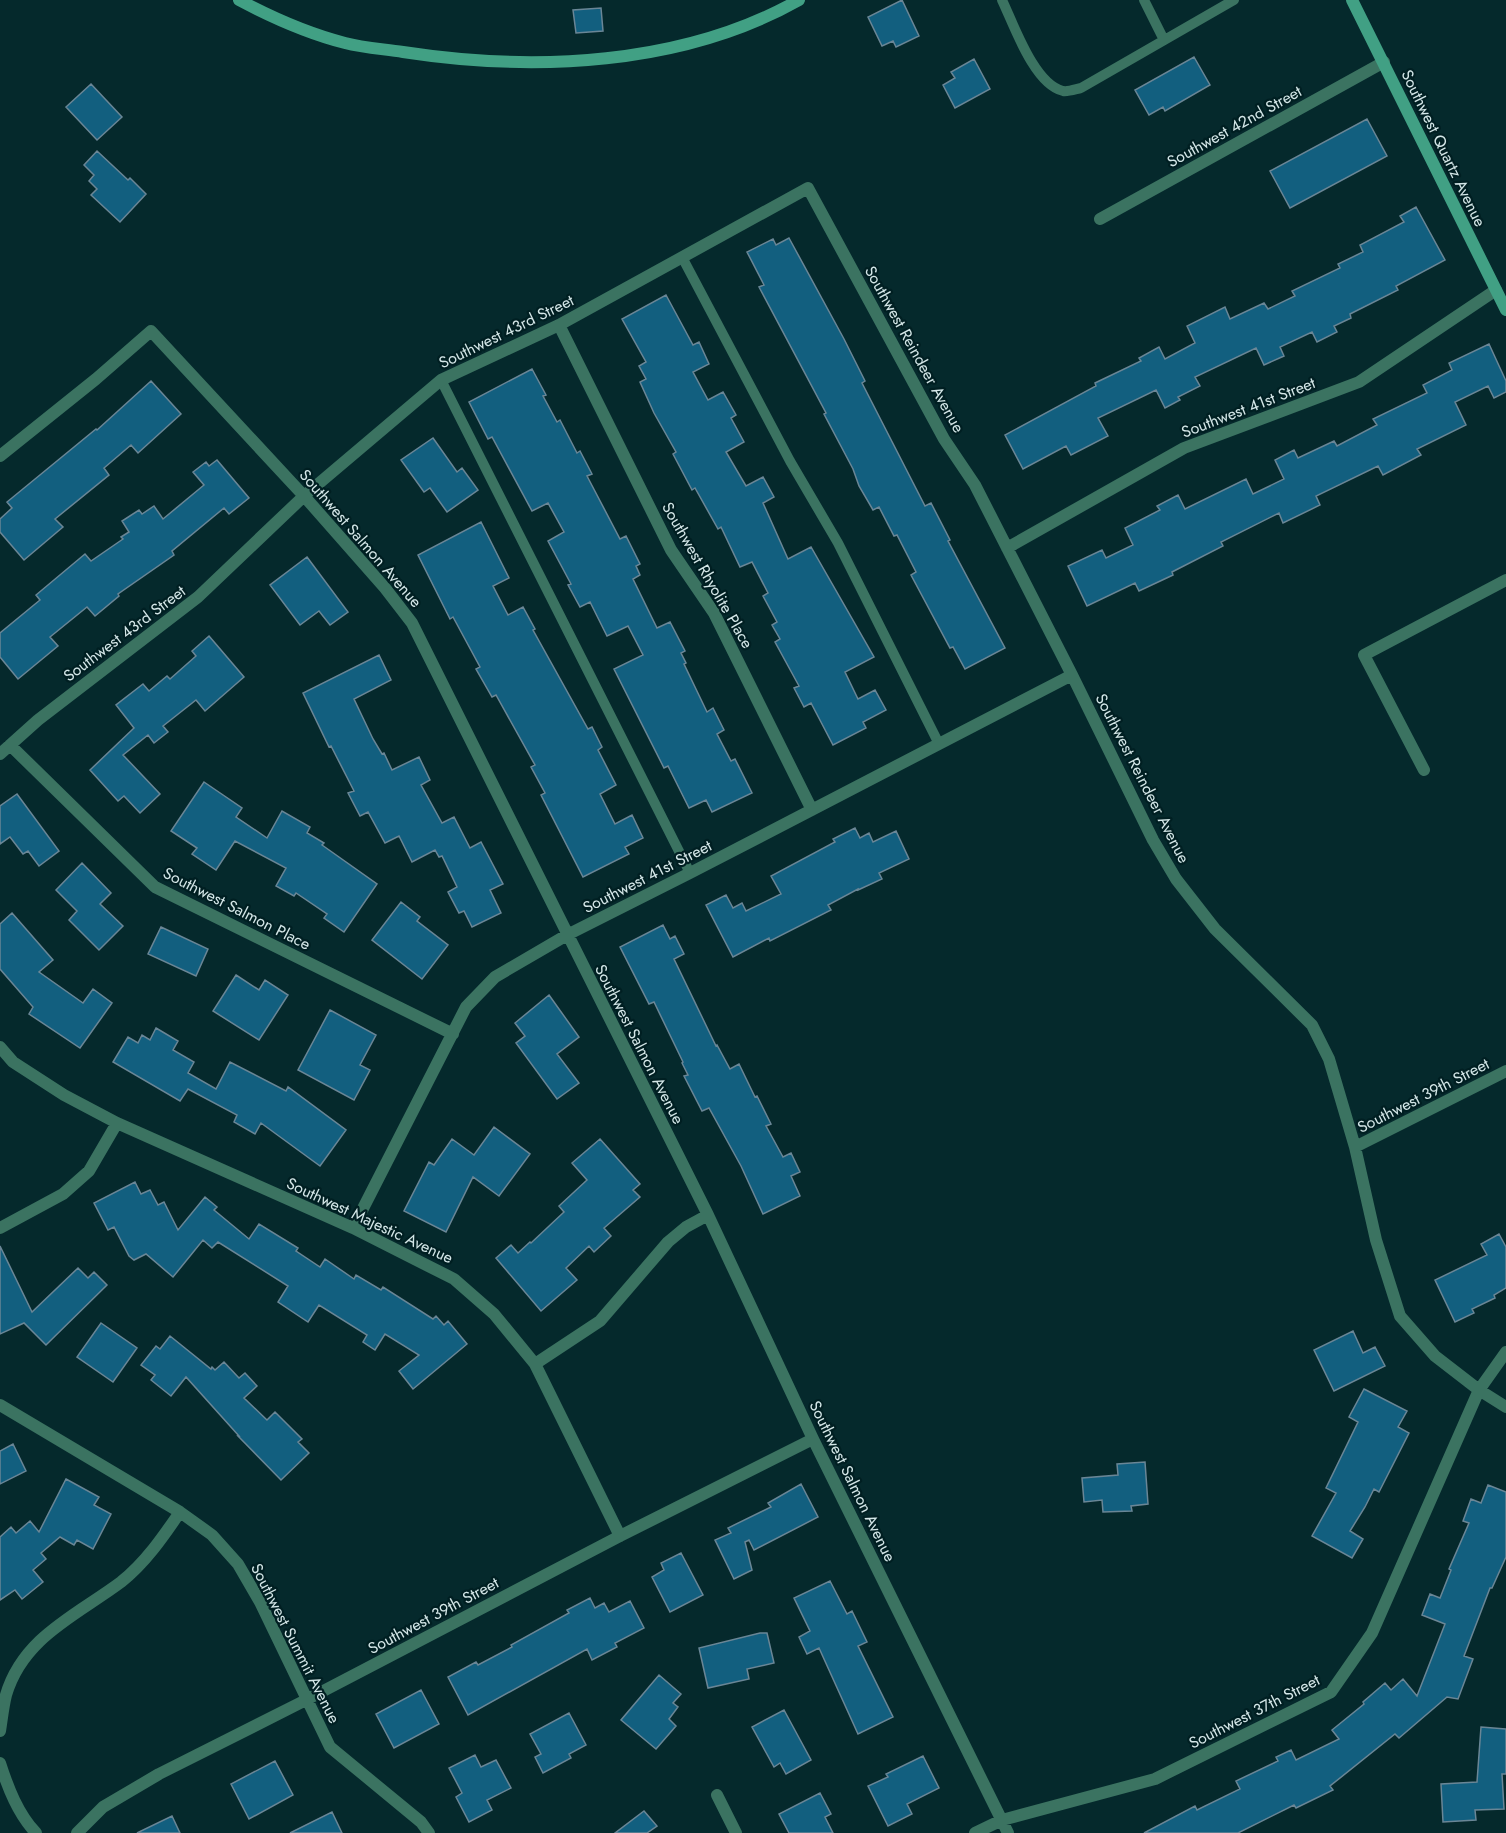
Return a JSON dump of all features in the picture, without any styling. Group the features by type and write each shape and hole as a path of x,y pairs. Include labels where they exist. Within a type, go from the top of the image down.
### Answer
{"main road":[{"path":"239,0 270,16 345,43 430,56 509,63 581,60 640,54 688,45 746,26 799,0"},
{"name":"Southwest Quartz Avenue","path":"1352,0 1506,310"}],"street":[{"name":"Southwest 42nd Street","path":"1100,219 1383,62"},
{"name":"Southwest 43rd Street","path":"0,754 38,720 198,597 304,496 441,380 559,325 808,188"},
{"name":"Southwest Reindeer Avenue","path":"808,188 944,440 975,484 1153,840 1176,879 1215,929 1312,1025 1329,1059 1355,1148 1376,1240 1400,1316 1436,1356 1479,1390 1506,1407"},
{"name":"Southwest 41st Street","path":"1007,548 1184,448 1359,382 1496,290"},
{"name":"Southwest Rhyolite Place","path":"559,325 671,550 714,613 812,810"},
{"name":"Southwest Salmon Avenue","path":"0,456 96,379 151,331 304,496 385,588 412,623 708,1215 813,1439 1008,1833"},
{"path":"1424,770 1364,655 1506,580"},
{"name":"Southwest 41st Street","path":"353,1228 466,1007 495,977 567,935 1072,675"},
{"name":"Southwest Salmon Place","path":"10,745 155,887 453,1034"},
{"name":"Southwest Majestic Avenue","path":"0,1047 13,1062 56,1090 117,1124 353,1228 454,1279 494,1314 534,1364 620,1536"},
{"name":"Southwest 39th Street","path":"1355,1148 1506,1071"},
{"path":"0,1228 63,1194 88,1171 117,1124"},
{"path":"534,1364 600,1321 668,1242 687,1227 708,1215"},
{"name":"Southwest 37th Street","path":"975,1833 1002,1820 1155,1779 1331,1692 1372,1633 1479,1390 1506,1352"},
{"name":"Southwest Summit Avenue","path":"0,1405 180,1512 212,1534 237,1564 260,1602 330,1747 421,1822 429,1833"},
{"name":"Southwest 39th Street","path":"77,1833 104,1808 159,1774 813,1439"},
{"path":"0,1731 6,1693 24,1657 67,1618 122,1581 153,1550 180,1512"},
{"path":"0,1763 8,1790 28,1825 36,1833"},
{"path":"717,1795 736,1833"}],"lane":[{"path":"1002,0 1035,68 1047,83 1064,91 1081,88 1234,0"},
{"path":"1144,0 1164,40"},
{"path":"682,257 790,461 838,543 939,744"},
{"path":"441,380 690,873"}],"building":[{"path":"902,0 919,36 896,47 893,41 882,46 868,17"},
{"path":"601,8 603,31 576,33 573,10"},
{"path":"1194,57 1210,85 1165,111 1163,107 1149,115 1135,90"},
{"path":"974,59 990,89 955,108 943,85 955,78 951,72"},
{"path":"91,84 122,117 97,140 66,107"},
{"path":"1367,119 1387,156 1290,208 1270,171"},
{"path":"97,151 146,194 120,222 91,195 97,189 89,181 94,175 84,165"},
{"path":"1416,207 1445,260 1396,286 1398,290 1350,314 1351,318 1334,326 1337,332 1317,342 1312,332 1280,347 1284,356 1264,365 1256,348 1195,377 1200,386 1178,397 1180,400 1165,408 1156,390 1098,418 1108,436 1071,455 1066,446 1023,469 1005,435 1096,386 1095,383 1141,361 1139,358 1159,347 1165,359 1195,343 1187,326 1225,307 1230,319 1264,303 1268,309 1295,296 1292,291 1340,268 1338,264 1363,252 1360,245 1404,222 1400,216"},
{"path":"789,238 844,339 865,381 862,383 925,506 931,503 950,540 948,541 1005,648 965,669 953,647 950,648 911,575 916,572 897,535 894,536 879,507 873,510 859,486 853,469 824,414 826,413 759,287 764,285 747,252 773,239 776,245"},
{"path":"666,295 693,345 699,342 709,364 693,372 708,400 723,392 736,415 731,418 744,442 726,452 746,486 763,477 774,497 763,503 788,559 811,547 874,657 845,672 858,699 875,690 886,710 863,722 866,728 833,745 811,703 804,707 794,688 799,686 775,642 780,639 772,625 777,622 763,596 768,593 752,562 740,567 721,527 718,529 695,488 692,490 673,454 676,452 640,382 646,379 639,366 646,362 622,319"},
{"path":"1489,344 1506,381 1506,392 1494,398 1488,386 1455,402 1466,425 1417,449 1421,455 1383,475 1378,466 1316,496 1320,505 1283,523 1279,513 1221,542 1223,546 1172,572 1173,575 1139,591 1135,583 1087,606 1068,566 1102,550 1106,558 1133,545 1125,528 1160,510 1157,506 1178,495 1185,509 1246,479 1253,494 1284,479 1275,460 1294,450 1298,458 1334,441 1337,446 1377,425 1373,419 1427,393 1423,385 1452,370 1449,363"},
{"path":"532,369 557,422 560,420 577,453 580,451 592,474 587,476 620,539 626,536 640,564 636,566 640,575 633,579 657,628 670,622 685,651 681,653 686,663 684,664 707,712 713,708 724,730 717,734 731,761 735,759 752,793 712,812 706,800 689,808 668,766 664,768 614,669 643,655 628,626 607,636 590,602 580,607 568,585 571,584 548,541 564,532 548,503 532,511 492,437 488,439 469,402"},
{"path":"151,381 181,414 138,453 131,445 104,468 109,475 55,519 63,527 24,560 0,532 0,519 12,508 7,502 97,430"},
{"path":"433,438 457,472 462,468 478,490 447,512 430,488 424,492 401,460"},
{"path":"217,460 249,498 229,514 224,508 172,551 174,555 118,594 119,596 95,616 87,607 50,637 58,646 18,679 0,657 0,633 40,600 36,595 85,554 91,561 123,539 121,537 129,532 122,521 139,510 142,514 154,506 163,519 204,485 193,472 206,462 209,466"},
{"path":"481,522 509,578 493,586 508,615 523,607 535,629 533,630 588,729 592,727 602,747 598,750 616,785 600,794 615,824 632,815 643,838 625,847 629,854 583,877 541,795 545,793 531,767 535,765 496,695 492,697 476,669 480,667 453,617 450,619 418,555"},
{"path":"307,557 348,612 330,625 319,611 300,625 270,585"},
{"path":"209,636 244,677 205,711 196,700 163,726 168,732 154,743 148,735 123,755 160,794 140,813 124,796 118,801 90,770 134,728 116,705 143,684 149,691 167,676 170,679 196,656 192,651"},
{"path":"379,655 391,680 354,699 373,739 382,754 384,753 392,770 419,757 430,780 421,785 442,823 454,817 470,848 481,842 503,884 490,890 501,913 472,927 464,911 459,913 448,892 457,887 442,856 439,857 435,850 412,862 399,836 385,843 368,812 360,816 348,793 354,791 331,746 329,747 303,693"},
{"path":"204,782 242,808 236,817 267,838 282,811 310,827 307,833 324,843 322,845 377,884 344,932 324,918 327,914 296,893 294,896 276,886 286,868 235,841 216,870 192,854 197,848 171,831"},
{"path":"17,794 59,851 39,866 28,851 23,854 10,837 0,844 0,806"},
{"path":"855,828 860,838 869,833 873,842 896,831 909,859 879,873 882,879 828,905 831,910 733,957 706,905 726,895 733,908 742,903 746,911 781,894 771,876 835,842 833,839"},
{"path":"82,863 111,893 100,904 123,926 99,950 69,920 77,911 56,890"},
{"path":"401,902 420,917 417,921 448,945 422,979 372,940"},
{"path":"12,913 53,960 39,972 83,1003 93,989 112,1003 80,1048 29,1014 33,1007 0,969 0,924"},
{"path":"663,925 670,939 675,936 684,954 674,959 716,1046 730,1069 739,1064 771,1124 766,1126 783,1157 791,1153 800,1172 791,1176 800,1196 763,1214 741,1166 709,1108 702,1111 684,1076 688,1075 683,1062 654,1002 649,1004 620,947"},
{"path":"161,927 208,949 196,976 148,954"},
{"path":"236,975 259,990 265,980 288,995 259,1040 213,1011"},
{"path":"549,995 579,1037 557,1054 579,1083 557,1099 516,1043 525,1036 515,1023"},
{"path":"330,1010 376,1035 360,1065 370,1070 354,1100 298,1070"},
{"path":"156,1028 178,1041 173,1050 194,1062 188,1073 216,1089 230,1062 286,1091 288,1087 346,1130 320,1166 261,1123 255,1134 234,1122 237,1115 188,1089 180,1101 113,1062 128,1037 138,1043 142,1035 150,1040"},
{"path":"494,1127 530,1154 499,1196 473,1177 446,1232 404,1211 429,1162 434,1165 452,1139 474,1155"},
{"path":"600,1139 640,1184 633,1190 640,1197 604,1228 611,1236 594,1252 589,1246 566,1268 577,1280 541,1311 496,1258 511,1245 518,1253 564,1212 559,1206 587,1180 572,1163"},
{"path":"135,1182 141,1194 150,1190 158,1205 164,1202 178,1230 205,1197 217,1207 214,1210 249,1239 259,1224 298,1248 296,1251 320,1267 325,1259 354,1279 356,1275 381,1290 383,1287 433,1319 436,1316 444,1325 448,1321 467,1344 413,1389 399,1371 419,1355 385,1334 375,1350 363,1342 367,1335 319,1305 308,1322 278,1302 288,1286 218,1242 212,1248 203,1240 173,1277 146,1254 134,1260 129,1256 114,1227 108,1230 94,1203"},
{"path":"1499,1234 1506,1247 1506,1288 1494,1295 1495,1298 1472,1309 1474,1313 1455,1322 1435,1280 1487,1255 1481,1244"},
{"path":"0,1246 32,1312 78,1268 88,1278 94,1272 107,1285 46,1345 24,1323 0,1334"},
{"path":"101,1323 137,1348 113,1382 77,1357"},
{"path":"1353,1331 1363,1353 1375,1347 1385,1366 1334,1391 1314,1350"},
{"path":"170,1336 211,1369 212,1367 215,1370 224,1362 239,1378 245,1373 257,1386 244,1398 267,1420 275,1412 302,1439 298,1442 309,1453 281,1480 186,1377 171,1396 151,1380 155,1375 141,1365 156,1346 160,1349"},
{"path":"1364,1389 1407,1411 1398,1427 1409,1433 1379,1492 1374,1489 1350,1531 1363,1539 1352,1558 1312,1536 1336,1493 1326,1488 1358,1422 1349,1417"},
{"path":"13,1444 26,1471 0,1484 0,1451"},
{"path":"1145,1462 1148,1504 1131,1506 1132,1511 1103,1512 1102,1500 1084,1502 1082,1478 1118,1475 1117,1464"},
{"path":"66,1479 99,1497 94,1505 111,1514 93,1549 77,1540 74,1545 60,1537 41,1553 46,1559 33,1570 43,1582 22,1599 15,1590 0,1600 0,1537 11,1527 16,1533 30,1521 39,1532"},
{"path":"801,1484 818,1517 754,1550 749,1540 745,1542 752,1570 734,1579 715,1540 731,1533 728,1528 771,1507 768,1503"},
{"path":"1488,1485 1506,1492 1506,1557 1490,1588 1464,1656 1473,1659 1458,1699 1447,1697 1399,1738 1395,1734 1330,1786 1333,1790 1296,1808 1294,1805 1238,1833 1144,1833 1195,1806 1197,1810 1240,1789 1236,1781 1278,1761 1276,1757 1291,1750 1296,1760 1339,1739 1332,1730 1385,1683 1391,1690 1403,1679 1417,1696 1445,1624 1422,1615 1430,1594 1440,1598 1451,1570 1449,1569 1469,1523 1463,1521 1471,1499 1481,1503"},
{"path":"681,1553 703,1595 670,1612 652,1577 664,1570 661,1563"},
{"path":"830,1581 847,1614 852,1611 867,1642 858,1646 893,1717 858,1734 819,1648 807,1654 799,1637 810,1631 794,1598"},
{"path":"590,1598 595,1608 604,1603 609,1612 630,1601 644,1628 615,1643 617,1647 592,1660 587,1649 468,1715 448,1677 476,1662 478,1665 512,1647 511,1645 569,1613 567,1610"},
{"path":"767,1633 774,1663 747,1669 749,1679 708,1688 699,1648"},
{"path":"659,1675 681,1694 673,1703 678,1707 669,1719 676,1726 656,1749 621,1720"},
{"path":"421,1690 439,1724 394,1748 376,1714"},
{"path":"784,1710 811,1760 786,1774 780,1763 774,1767 752,1727"},
{"path":"569,1713 586,1745 569,1754 571,1758 543,1773 535,1757 541,1754 530,1734"},
{"path":"1481,1727 1506,1729 1506,1774 1502,1774 1504,1809 1475,1810 1476,1820 1443,1822 1441,1784 1477,1782"},
{"path":"475,1755 481,1767 496,1760 511,1788 487,1800 492,1810 469,1822 456,1797 462,1793 449,1768"},
{"path":"923,1756 939,1788 907,1804 912,1814 888,1826 868,1786 888,1777 886,1774"},
{"path":"275,1761 293,1795 249,1819 231,1784"},
{"path":"820,1793 831,1814 825,1817 833,1833 789,1833 779,1814"},
{"path":"644,1811 657,1826 647,1833 615,1833"},
{"path":"332,1812 342,1833 290,1833"},
{"path":"172,1816 180,1833 137,1833"}]}
